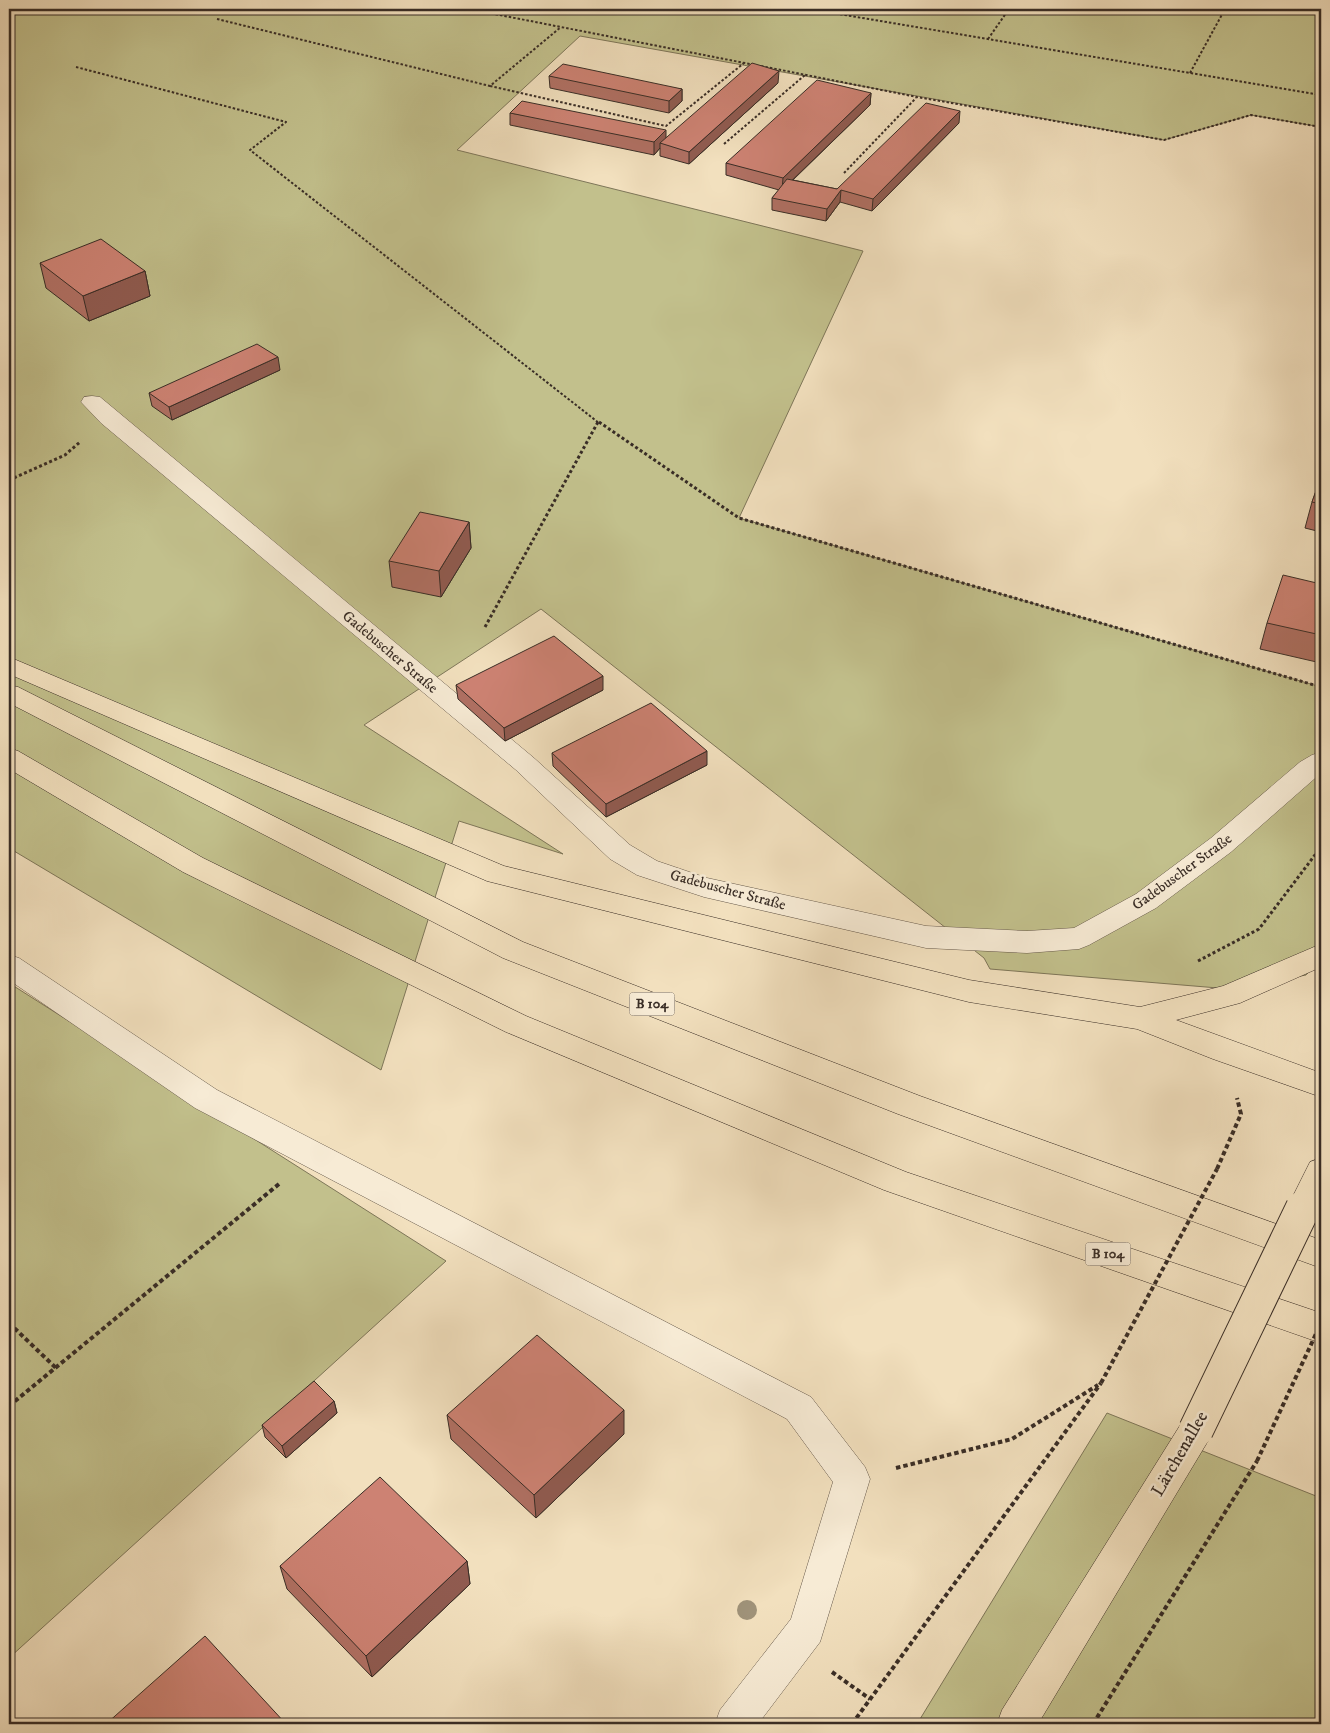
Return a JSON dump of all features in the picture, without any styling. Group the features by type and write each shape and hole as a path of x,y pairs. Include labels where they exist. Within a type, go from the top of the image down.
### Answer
{"main road":[{"path":"9,665 498,874 969,991 1140,1018 1224,1051 1321,1084"},
{"name":"B 104","path":"9,693 513,950 909,1105 1321,1254"},
{"name":"B 104","path":"9,757 193,865 516,1024 895,1181 1321,1328"},
{"path":"1140,1018 1230,995 1321,955"},
{"name":"Lärchenallee","path":"1016,1724 1196,1430 1321,1171"}],"lane":[{"name":"Gadebuscher Straße","path":"101,410 525,764 620,852 647,868 704,887 926,937 1027,942 1079,938 1146,901 1221,845 1309,768 1321,761"},
{"path":"9,966 206,1099 799,1408 852,1479 807,1629 734,1724"}],"path":[{"path":"469,9 917,97 1164,140 1251,115 1321,127"},
{"path":"809,9 1321,94"},
{"path":"988,39 1009,9"},
{"path":"1190,73 1225,9"},
{"path":"217,19 490,86 666,126 744,63"},
{"path":"490,86 562,27"},
{"path":"76,67 286,122 250,150 599,422 739,518 1321,687"},
{"path":"724,144 806,75"},
{"path":"844,173 917,97"},
{"path":"9,480 65,455 101,410"},
{"path":"485,627 599,422"},
{"path":"1198,961 1259,929 1321,847"},
{"path":"9,1406 313,1155"},
{"path":"852,1724 1101,1383 1217,1169"},
{"path":"9,1323 56,1368"},
{"path":"1093,1724 1257,1461 1321,1323"},
{"path":"852,1479 1012,1439 1101,1383"}],"shaded area":[{"path":"9,9 1321,9 1321,127 1251,115 1164,140 580,36 457,150 863,251 739,518 1321,687 1321,958 1306,975 1230,989 990,969 984,958 541,609 364,725 563,854 459,821 381,1070 9,848"},
{"path":"9,983 446,1261 9,1658"},
{"path":"1107,1413 1321,1498 1321,1724 917,1724"}],"building":[{"path":"752,63 779,71 689,152 660,143"},
{"path":"563,64 682,89 669,101 549,76"},
{"path":"817,80 871,93 783,178 726,163"},
{"path":"522,101 666,130 654,142 510,113"},
{"path":"926,103 960,111 873,199 841,190 827,209 772,198 787,179 837,189"},
{"path":"101,239 145,271 83,296 40,263"},
{"path":"257,344 278,357 169,407 149,393"},
{"path":"1321,477 1321,504 1312,502"},
{"path":"420,512 469,522 439,571 389,561"},
{"path":"1283,575 1321,584 1321,635 1267,623"},
{"path":"554,636 603,676 504,728 456,685"},
{"path":"651,703 707,751 606,804 552,753"},
{"path":"537,1335 624,1410 534,1495 447,1415"},
{"path":"314,1381 334,1401 282,1446 262,1425"},
{"path":"380,1477 467,1561 366,1656 280,1566"},
{"path":"205,1636 286,1724 106,1724"}]}
